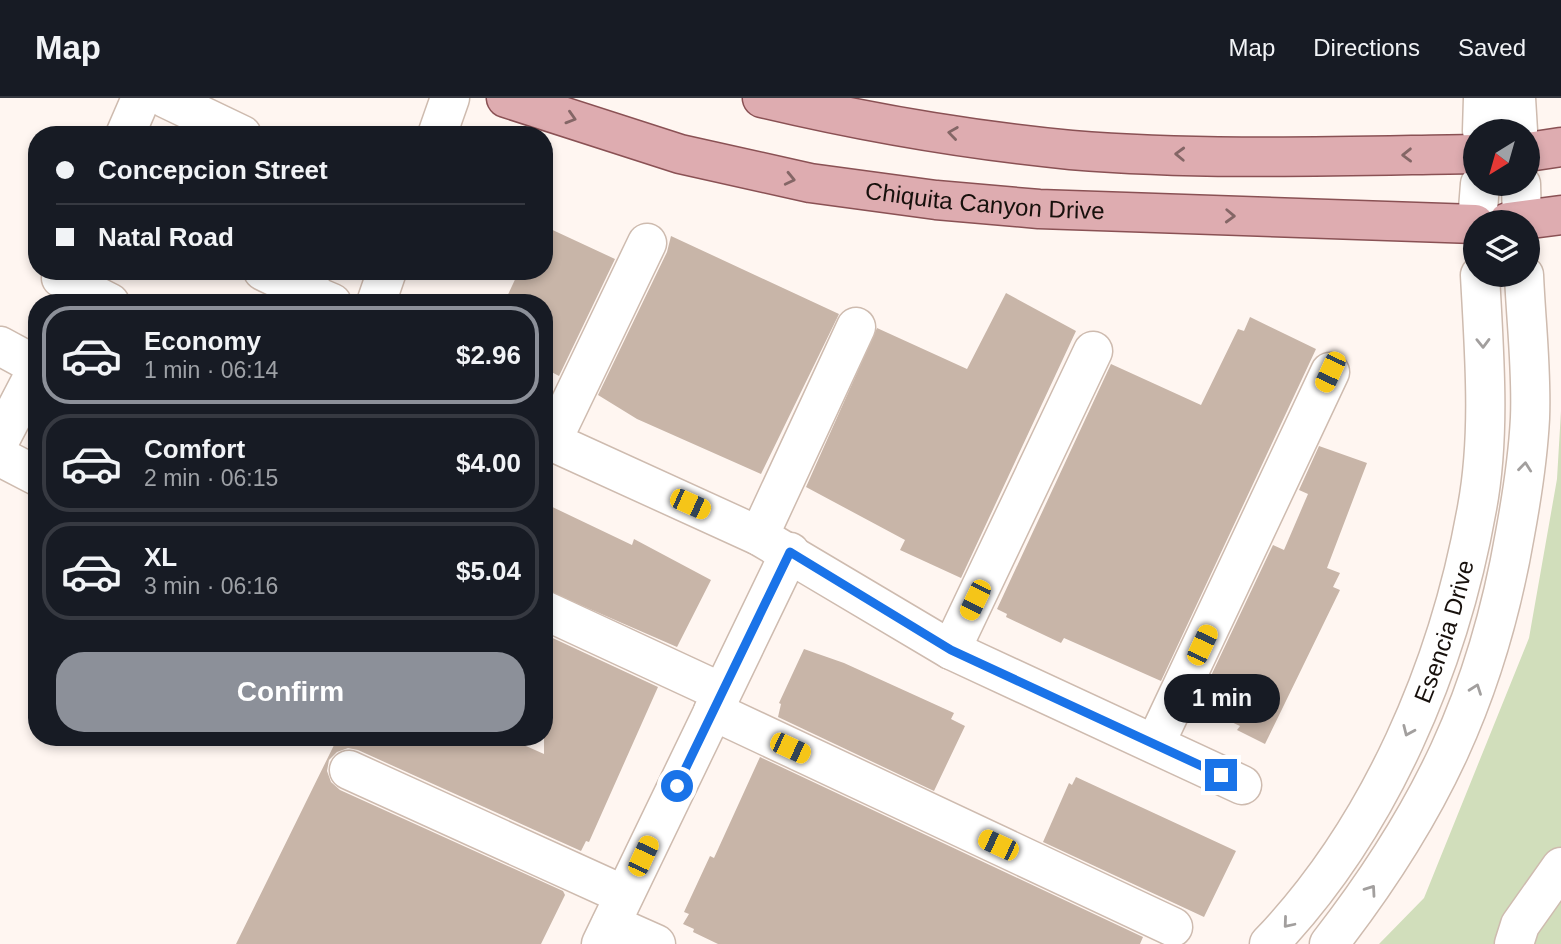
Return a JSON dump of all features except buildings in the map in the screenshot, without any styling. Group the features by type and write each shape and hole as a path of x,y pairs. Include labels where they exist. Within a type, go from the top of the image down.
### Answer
{"main road":[{"name":"Chiquita Canyon Drive","path":"506,98 680,154 810,183 936,200 1053,209 1463,223"},
{"path":"762,98 873,122 1071,149 1269,158 1463,154"},
{"path":"1540,150 1561,147"},
{"path":"1540,219 1561,215"}],"street":[{"path":"129,126 141,98"},
{"path":"165,98 223,126"},
{"path":"440,126 450,98"},
{"path":"1482,119 1483,98"},
{"path":"1516,98 1517,119"},
{"path":"553,430 647,243"},
{"path":"65,280 92,294"},
{"path":"291,280 316,288"},
{"name":"Esencia Drive","path":"1269,944 1335,865 1407,733 1437,661 1461,582 1478,506 1483,413 1480,287"},
{"name":"Esencia Drive","path":"1329,944 1371,890 1433,786 1457,739 1496,630 1522,494 1530,417 1525,287"},
{"path":"612,921 717,701 856,327"},
{"path":"0,346 28,362"},
{"path":"951,650 1093,351"},
{"path":"1155,744 1330,372"},
{"path":"0,440 28,385"},
{"path":"553,442 775,544 951,650 1242,785"},
{"path":"0,457 28,471"},
{"path":"553,615 717,701 1173,927"},
{"path":"349,770 656,944"},
{"path":"1514,944 1520,925 1561,867"}],"green space":[{"path":"1561,411 1561,944 1379,944 1424,898 1529,638 1557,479"}],"route":[{"path":"677,786 790,552 919,633 951,650 1221,775"}]}
